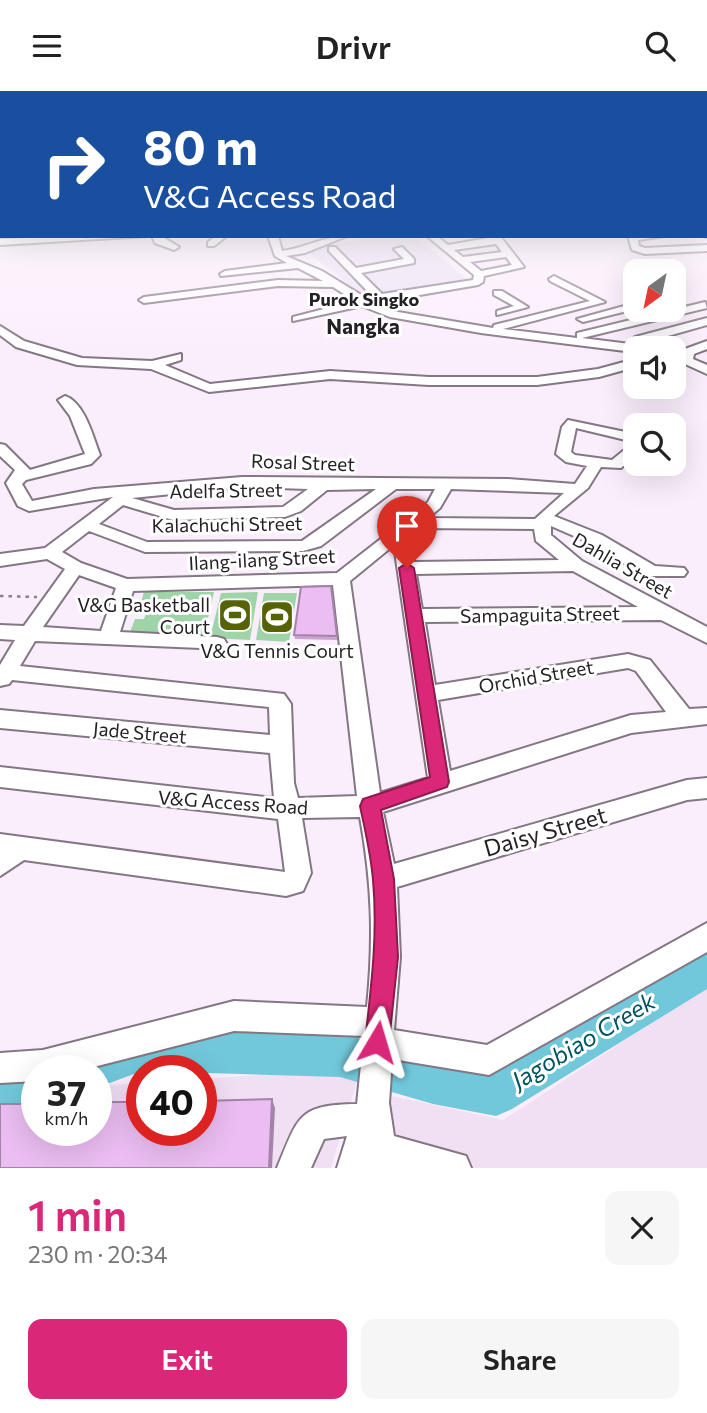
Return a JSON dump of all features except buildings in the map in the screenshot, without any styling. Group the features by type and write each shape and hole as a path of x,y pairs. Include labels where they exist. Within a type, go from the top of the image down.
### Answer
{"street":[{"path":"277,250 278,254 337,284 365,303 390,314 453,326 623,346"},
{"path":"278,254 304,250"},
{"path":"333,250 357,271 378,296"},
{"path":"357,271 411,261 400,250"},
{"path":"448,250 479,274 518,268 507,250"},
{"path":"460,260 510,254"},
{"path":"225,274 299,265"},
{"path":"378,296 478,282 479,274"},
{"path":"488,330 600,302 554,279"},
{"path":"297,319 365,303 378,296 453,281"},
{"path":"144,300 278,283 337,284"},
{"path":"498,293 523,307 492,316 503,325"},
{"path":"566,339 705,305"},
{"path":"522,335 623,309"},
{"path":"650,336 707,321"},
{"path":"426,333 453,326"},
{"path":"3,335 20,344 81,362 153,365 177,357"},
{"path":"686,354 707,345"},
{"path":"686,360 707,370"},
{"path":"153,365 196,385 227,389 330,375 429,381 537,381 599,373 623,366"},
{"path":"0,448 23,469 21,477 91,459 93,455 65,400"},
{"path":"623,435 573,423 569,427 564,454 596,463 620,464 623,460"},
{"path":"542,521 578,489 596,463"},
{"name":"Rosal Street","path":"21,477 14,485 24,503 29,506 242,482 323,485 444,484 578,489"},
{"name":"Ilang-ilang Street","path":"50,552 75,567 126,585 341,579 407,528 442,495 444,484"},
{"name":"Adelfa Street","path":"127,495 173,515 285,512 295,508 323,485"},
{"name":"Kalachuchi Street","path":"90,526 145,547 303,546 315,542 392,485"},
{"path":"0,560 50,552 90,526 127,495"},
{"path":"440,782 428,695 413,616 407,568 407,528 542,521 596,539 652,572 678,572"},
{"name":"Dahlia Street","path":"542,521 542,537 576,565 707,636"},
{"path":"407,568 576,565"},
{"path":"0,864 10,846 286,884 294,881 298,873 289,810 282,783 280,704 277,700 3,677 75,567"},
{"path":"341,579 370,806 384,879 386,957 370,1134"},
{"path":"108,638 126,585"},
{"name":"Sampaguita Street","path":"413,616 667,613"},
{"path":"0,632 217,644"},
{"name":"Orchid Street","path":"428,695 628,661 643,665 683,718"},
{"name":"V&G Access Road","path":"0,777 89,790 289,810 370,806 631,724 707,716"},
{"name":"Jade Street","path":"0,719 281,745"},
{"name":"Daisy Street","path":"384,879 660,798 707,787"},
{"path":"0,1068 43,1065 234,1016 489,1060 707,937"},
{"path":"294,1168 310,1131 318,1121 327,1118 454,1168"}],"path":[{"path":"0,596 54,598"}],"shaded area":[{"path":"432,250 471,282 368,299 306,251"},
{"path":"707,987 707,1168 370,1168 393,1096 503,1120"},
{"path":"361,1068 331,1168 0,1168 0,1092 21,1091 21,1146 112,1146 112,1085 126,1084 126,1146 217,1146 217,1078"}],"green space":[{"path":"144,592 214,592 204,636 130,632 135,619 144,619 150,603 141,602"},
{"name":"V&G Basketball Court","path":"258,592 250,640 210,638 221,593"},
{"name":"V&G Tennis Court","path":"264,593 297,593 289,642 256,640"}],"waterway":[{"name":"Jagobiao Creek","path":"112,1060 139,1050 340,1055 433,1082 496,1093 707,966"},
{"name":"Jagobiao Creek","path":"0,1092 21,1095"}],"place":[{"name":"V&G Basketball Court","path":"235,615"},
{"name":"V&G Tennis Court","path":"277,617"}],"district":[{"name":"Purok Singko","path":"364,299"},
{"name":"Nangka","path":"363,325"}],"route":[{"path":"377,1042 386,957 386,931 384,879 370,806 440,782 407,568"}]}
